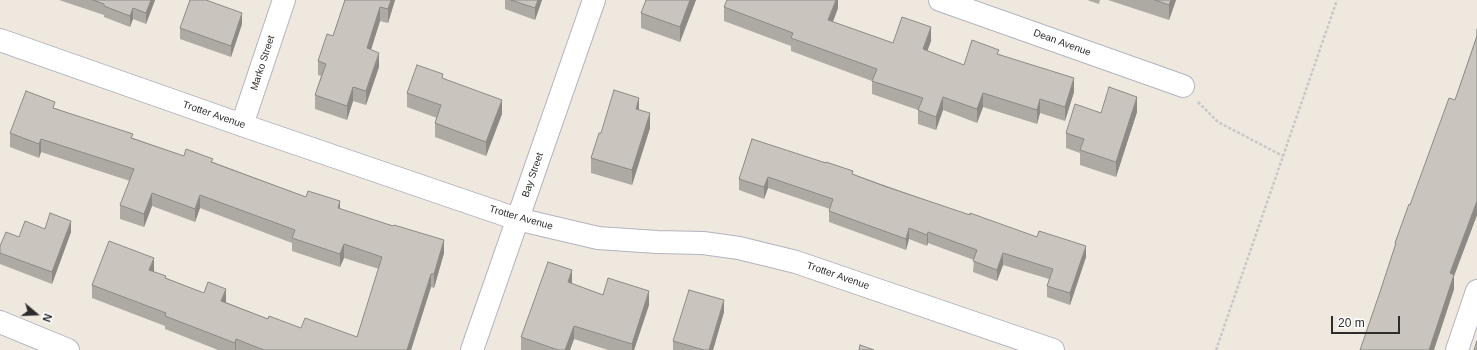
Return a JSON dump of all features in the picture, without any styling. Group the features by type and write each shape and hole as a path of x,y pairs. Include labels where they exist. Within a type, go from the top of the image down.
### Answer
{"street":[{"name":"Marko Street","path":"242,125 284,0"},
{"name":"Bay Street","path":"472,350 594,0"},
{"name":"Dean Avenue","path":"940,0 1183,86"},
{"name":"Trotter Avenue","path":"0,40 517,219 598,238 703,243 739,248 796,262 1053,350"},
{"path":"1457,350 1477,291"},
{"path":"0,322 68,350"}],"path":[{"path":"1216,350 1337,0"},
{"path":"1183,86 1218,122 1283,156"}],"building":[{"path":"93,0 151,0 146,13 133,8 130,16"},
{"path":"190,0 206,0 242,13 231,46 180,28"},
{"path":"345,0 391,0 388,9 380,7 367,48 379,53 366,91 353,87 347,106 315,95 326,64 318,61 327,34 333,36"},
{"path":"511,0 538,0 535,8"},
{"path":"646,0 690,0 680,27 641,13"},
{"path":"727,0 836,0 828,20 893,43 902,17 931,27 923,49 964,65 972,40 999,50 997,54 1074,78 1065,107 1040,99 1037,110 983,93 977,109 943,97 936,117 918,110 923,98 872,81 877,69 791,38 793,33 724,7"},
{"path":"1155,0 1171,0 1169,5"},
{"path":"1477,36 1477,201 1450,273 1454,275 1429,350 1360,350 1409,204 1410,205 1449,98 1455,100"},
{"path":"417,65 443,74 442,78 502,100 486,142 435,123 441,105 407,93"},
{"path":"1109,87 1137,97 1116,162 1080,150 1084,139 1066,133 1075,104 1101,113"},
{"path":"614,90 639,98 636,109 650,113 632,170 591,158 599,133 601,133"},
{"path":"26,91 55,102 53,108 133,134 131,138 184,156 186,149 213,159 211,162 306,197 308,191 340,201 338,208 393,226 394,225 444,240 434,274 431,274 407,350 264,350 236,339 235,343 165,316 166,313 92,285 109,241 154,258 149,270 166,276 165,278 204,293 208,282 226,289 221,301 268,319 269,316 301,328 305,318 357,337 382,257 344,244 340,254 292,238 295,230 200,195 195,209 152,193 144,214 120,205 134,169 41,139 39,144 10,133"},
{"path":"752,139 853,171 852,174 884,186 970,215 970,213 1037,237 1039,231 1086,246 1070,293 1047,286 1053,269 1003,253 997,270 973,261 977,250 928,232 927,235 909,228 906,239 829,211 833,199 768,177 764,187 739,179"},
{"path":"50,213 71,221 52,272 0,253 0,246 6,232 19,237 25,221 45,229"},
{"path":"548,262 572,270 568,282 603,295 608,278 649,291 632,344 574,326 565,350 558,350 521,337"},
{"path":"689,290 724,300 709,350 704,350 673,341"},
{"path":"1477,341 1477,350 1474,350"},
{"path":"860,345 874,350 859,350"}]}
